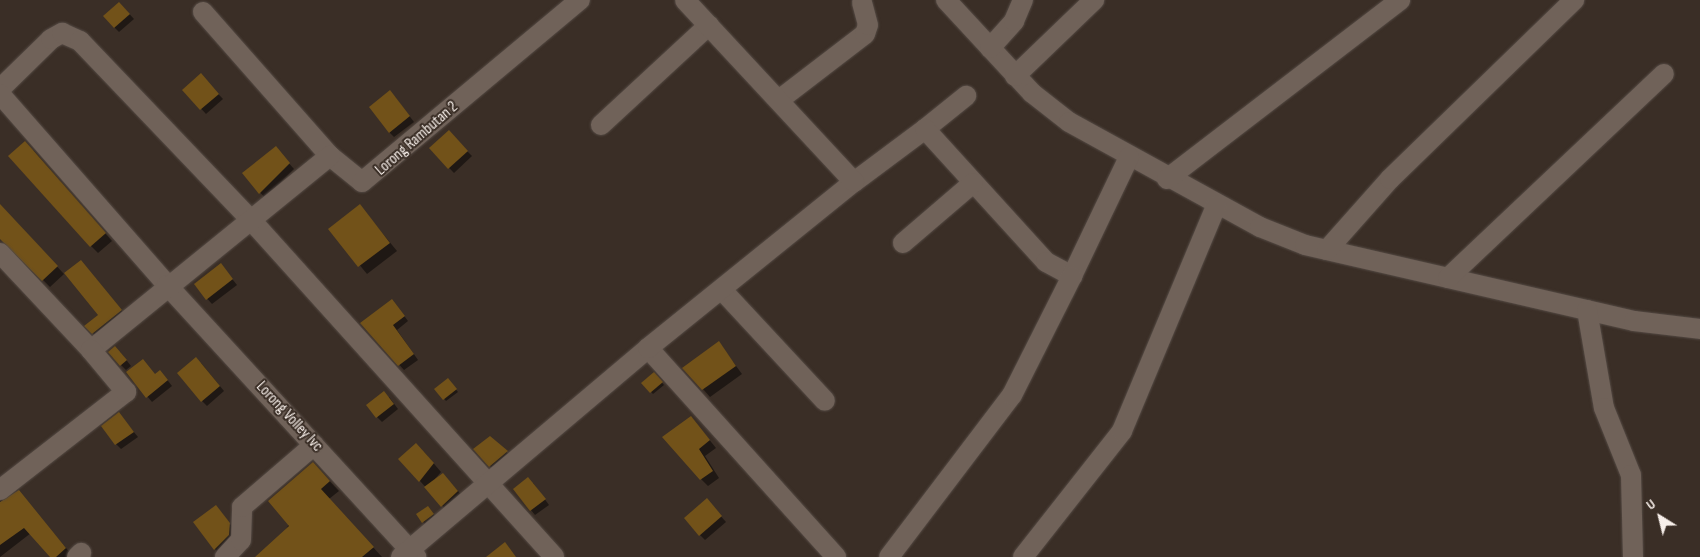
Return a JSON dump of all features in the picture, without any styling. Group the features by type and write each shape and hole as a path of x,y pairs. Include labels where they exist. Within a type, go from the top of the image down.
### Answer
{"street":[{"name":"Lorong Rambutan 2","path":"203,12 330,156 357,181 368,181 580,0"},
{"path":"685,0 854,182"},
{"path":"946,0 1015,76 1069,122 1216,206 1327,250 1587,310 1700,329"},
{"path":"990,48 1014,21 1023,0"},
{"path":"1015,76 1094,0"},
{"path":"1167,179 1400,0"},
{"path":"1327,250 1404,165 1574,0"},
{"path":"779,100 865,34 868,25 862,3"},
{"path":"600,125 709,25"},
{"path":"0,89 51,39 62,33 72,36 251,220 554,557"},
{"path":"1448,278 1664,74"},
{"name":"Lorong Volley Ivc","path":"0,94 167,285 314,445 409,555"},
{"path":"409,555 489,483 648,348 854,182 966,96"},
{"path":"925,129 1051,267 1072,276"},
{"path":"92,350 167,285 330,156"},
{"path":"889,557 1012,395 1129,157"},
{"path":"903,243 974,183"},
{"path":"1023,557 1122,431 1216,206"},
{"path":"0,253 92,350 126,392 0,490"},
{"path":"722,290 825,401"},
{"path":"1587,310 1604,408 1631,475 1633,557"},
{"path":"648,348 836,557"},
{"path":"225,557 241,540 238,512 314,445"}],"building":[{"path":"119,2 130,14 114,28 103,16"},
{"path":"201,73 219,94 200,110 182,90"},
{"path":"390,90 410,116 389,133 369,107"},
{"path":"449,130 468,151 448,169 429,148"},
{"path":"25,141 106,233 90,247 8,156"},
{"path":"276,146 290,163 259,194 242,173"},
{"path":"0,204 58,266 42,281 0,239"},
{"path":"360,204 390,243 358,267 328,229"},
{"path":"81,260 122,310 92,334 84,326 98,315 64,273"},
{"path":"221,263 233,279 206,300 194,284"},
{"path":"392,299 405,316 393,325 414,354 398,366 360,323"},
{"path":"719,341 736,366 702,390 682,368"},
{"path":"115,346 127,360 120,366 108,352"},
{"path":"196,357 220,386 201,402 177,373"},
{"path":"143,359 155,374 160,370 168,380 146,398 126,372"},
{"path":"654,372 663,382 650,393 641,383"},
{"path":"448,378 457,389 443,400 434,389"},
{"path":"384,391 394,404 376,418 366,405"},
{"path":"119,412 134,432 115,445 101,426"},
{"path":"691,416 710,440 699,449 713,471 700,480 662,437"},
{"path":"490,436 508,451 489,467 473,449"},
{"path":"416,443 434,463 419,482 398,459"},
{"path":"313,462 330,481 321,489 374,547 362,557 255,557 289,526 268,501"},
{"path":"443,473 458,491 441,507 424,487"},
{"path":"528,477 546,499 530,511 513,489"},
{"path":"19,490 66,548 56,557 50,557 24,528 0,545 0,502"},
{"path":"707,498 722,516 699,536 684,518"},
{"path":"216,505 230,523 229,535 214,550 193,522"},
{"path":"428,506 434,514 422,523 416,514"},
{"path":"505,542 516,557 486,557"}]}
